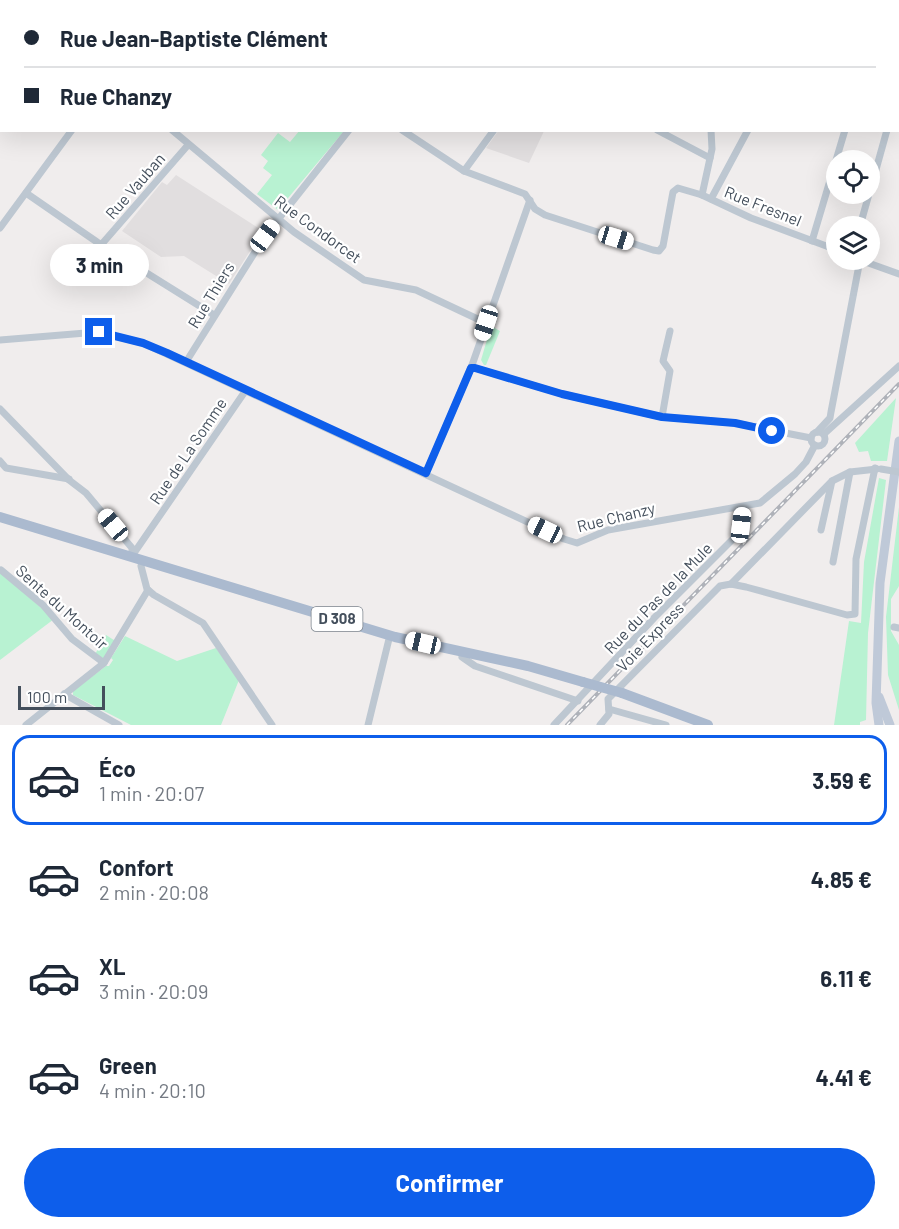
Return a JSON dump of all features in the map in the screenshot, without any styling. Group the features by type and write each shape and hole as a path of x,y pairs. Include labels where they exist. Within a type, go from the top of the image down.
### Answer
{"main road":[{"path":"879,725 876,711 880,583 899,441"},
{"name":"D 308","path":"0,517 394,637 546,672 708,725"},
{"name":"D 308","path":"0,523 389,639 583,684"},
{"path":"132,556 141,566"},
{"path":"877,692 890,725"},
{"name":"D 308","path":"619,696 696,725"}],"street":[{"path":"0,228 71,132"},
{"name":"Rue Condorcet","path":"175,132 294,232 364,280 416,290 486,323"},
{"name":"Rue Thiers","path":"186,362 249,260 278,218 347,132"},
{"path":"405,132 464,171 525,194 530,200 471,368 426,473"},
{"path":"464,171 493,132"},
{"path":"661,132 710,158"},
{"path":"702,195 713,140 711,132"},
{"path":"711,199 747,132"},
{"path":"812,241 844,132"},
{"path":"880,156 886,132"},
{"name":"Rue Vauban","path":"101,245 188,145"},
{"name":"Rue Fresnel","path":"530,200 535,209 550,217 659,251 663,246 673,192 678,188 702,195 751,218 826,246"},
{"path":"26,193 101,245 214,315"},
{"path":"880,267 899,274"},
{"path":"820,433 830,416 858,270"},
{"path":"662,417 670,371 663,361 670,331"},
{"name":"Rue Chanzy","path":"0,340 99,332 143,343 577,543 608,530 760,503 806,462 813,442"},
{"path":"471,368 562,394 662,417 735,423 823,444 825,438 820,433"},
{"path":"813,442 813,434 820,433 841,418 896,369"},
{"name":"Rue de La Somme","path":"132,556 246,390"},
{"path":"0,409 69,480 86,493 132,548 132,556"},
{"path":"830,416 834,414 841,418"},
{"path":"0,461 6,468 69,480"},
{"path":"730,584 847,615 855,614 856,559 875,469"},
{"path":"730,584 832,482 850,472 875,469 899,472"},
{"path":"833,562 850,472"},
{"path":"821,530 832,482"},
{"name":"Rue du Pas de la Mule","path":"554,725 654,618 733,539 741,525 744,507"},
{"path":"141,566 148,590 153,595 203,623 272,725"},
{"name":"Sente du Montoir","path":"1,570 43,605 72,639 104,663"},
{"name":"Voie Express","path":"609,709 608,699 718,587 730,584"},
{"path":"26,725 104,663 148,590"},
{"path":"368,725 389,639"},
{"path":"462,657 475,666 578,700"},
{"path":"64,694 118,725"},
{"path":"600,725 609,714 609,709 666,725"}],"shaded area":[{"path":"498,132 544,132 529,163 486,148"},
{"path":"176,175 263,231 229,284 184,256 161,257 122,231 162,182 167,185"}],"green space":[{"path":"298,132 343,132 278,210 257,194 272,175 263,168 268,161 261,155 278,133 290,142"},
{"path":"491,326 500,331 486,365 484,365 481,360"},
{"path":"896,398 887,461 871,461 868,451 859,452 855,443"},
{"path":"879,478 886,480 868,633 866,720 860,722 860,725 834,725 849,621 861,623 864,562"},
{"path":"899,507 899,586 891,599 891,631 899,645 899,710 888,675 886,617"},
{"path":"0,572 54,619 0,660"},
{"path":"106,635 117,642 104,663 94,656"},
{"path":"125,636 177,661 216,648 239,680 221,725 131,725 73,695 73,691 109,666 113,660 111,658"}],"railway":[{"path":"567,725 899,384"}],"route":[{"path":"99,332 124,337 167,353 426,473 471,368 562,394 662,417 735,423 772,431"}]}
